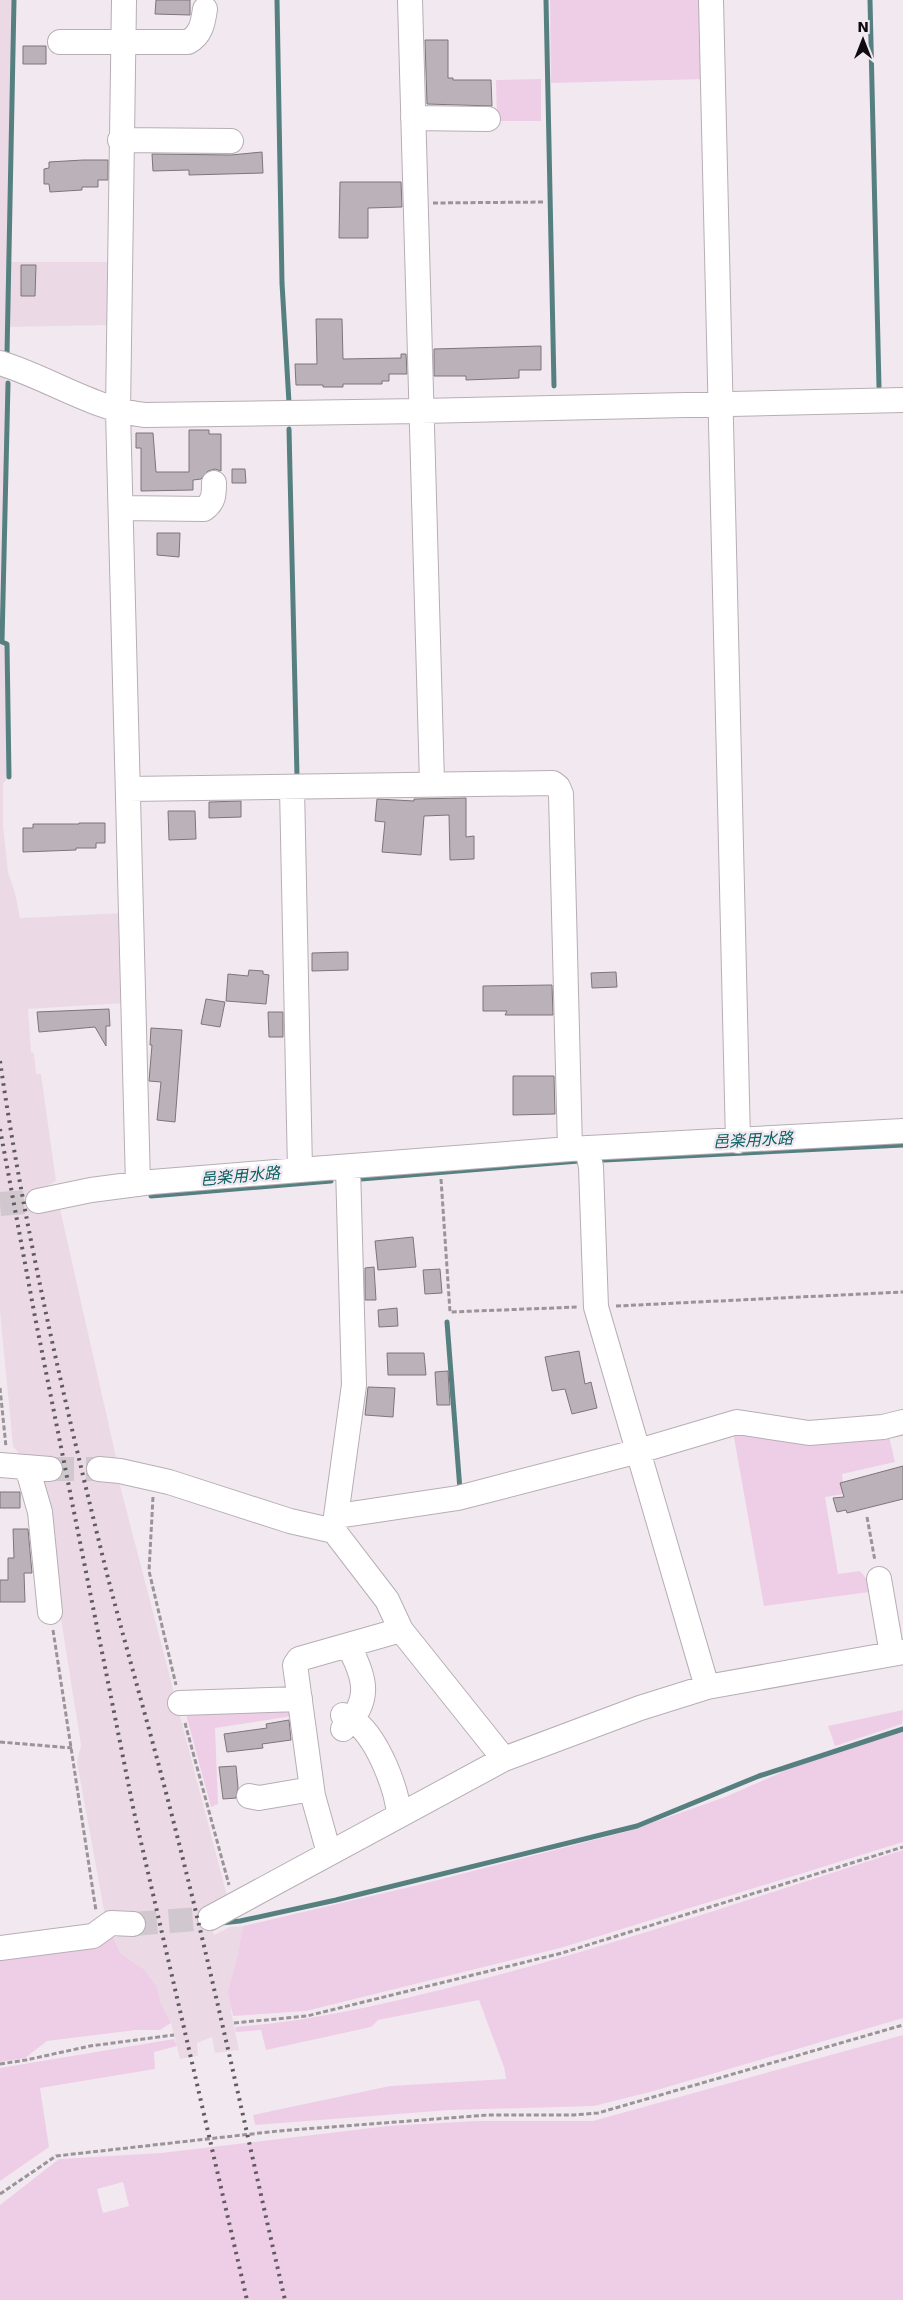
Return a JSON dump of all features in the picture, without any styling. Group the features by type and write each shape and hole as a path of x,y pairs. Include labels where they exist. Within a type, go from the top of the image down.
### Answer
{"street":[{"path":"124,0 120,140 118,411 138,1184"},
{"path":"410,0 432,783"},
{"path":"711,0 738,1141"},
{"path":"60,42 188,42 196,38 205,9"},
{"path":"413,118 488,119"},
{"path":"120,140 231,141"},
{"path":"0,363 33,374 118,411 161,416 421,412 720,403 903,400"},
{"path":"121,508 204,509 210,504 214,495 214,483"},
{"path":"128,789 292,788 432,783 547,782 558,787 561,794 578,1149 591,1167 596,1307 707,1687"},
{"path":"292,788 300,1170"},
{"path":"38,1201 138,1184 300,1170 578,1149 903,1131"},
{"path":"348,1167 354,1385 336,1523 387,1600 401,1630 504,1759"},
{"path":"99,1469 120,1471 169,1482 290,1521 336,1523 458,1498 639,1451 737,1422 809,1433 883,1427 903,1422"},
{"path":"12,1466 50,1469"},
{"path":"12,1466 40,1512 50,1612"},
{"path":"210,1918 504,1759 640,1708 707,1687 897,1653 879,1579"},
{"path":"329,1852 312,1789 296,1665 299,1659 401,1630"},
{"path":"348,1645 360,1670 364,1690 361,1706 346,1722 357,1722 373,1744 398,1799 399,1815"},
{"path":"180,1703 300,1699"},
{"path":"249,1796 259,1798 312,1789"},
{"path":"0,1948 93,1936 104,1926 111,1923 133,1924"}],"path":[{"path":"415,203 545,202"},
{"path":"441,1179 450,1312 903,1292"},
{"path":"0,1388 12,1466"},
{"path":"867,1516 879,1579"},
{"path":"50,1612 97,1917 104,1926"},
{"path":"0,1742 72,1748"},
{"path":"234,2022 307,2016 562,1953 903,1847"},
{"path":"0,2194 56,2156 278,2131 488,2114 574,2115 598,2113 903,2025"},
{"path":"0,2064 90,2046 174,2035"}],"shaded area":[{"path":"0,0 14,0 9,262 112,262 111,325 8,327 7,354 0,357"},
{"path":"550,0 702,0 704,79 551,83"},
{"path":"541,79 541,121 497,121 496,80"},
{"path":"0,377 5,378 8,383 2,642 7,644 9,777 3,783 3,825 8,872 20,918 124,913 126,1003 28,1009 31,1052 34,1053 36,1074 41,1074 56,1181 36,1192 52,1207 60,1209 116,1457 99,1464 118,1478 227,1896 206,1906 214,1935 230,1927 243,1926 231,2011 239,2050 215,2053 212,2037 197,2043 198,2056 180,2059 171,2023 161,2004 157,1987 144,1969 121,1954 113,1937 138,1934 105,1916 77,1762 81,1745 56,1588 25,1461 13,1446 0,1312"},
{"path":"733,1432 889,1436 895,1462 842,1474 844,1494 825,1497 838,1574 860,1571 877,1591 764,1606"},
{"path":"293,1702 293,1716 215,1728 218,1804 211,1807 184,1707"},
{"path":"903,1710 902,1724 835,1746 828,1726"},
{"path":"903,1728 903,1842 564,1947 306,2011 233,2016 228,1991 238,1955 243,1926 418,1885 629,1831 725,1797 780,1773 784,1765"},
{"path":"903,1850 903,2018 650,2092 594,2106 450,2110 255,2125 253,2115 390,2086 506,2079 504,2067 479,2000 378,2020 371,2027 266,2050 261,2030 236,2032 235,2027 331,2014 487,1978 644,1933"},
{"path":"113,1937 121,1954 144,1969 157,1987 161,2004 171,2023 160,2030 136,2030 47,2041 25,2058 0,2062 0,1959 66,1950"},
{"path":"903,2035 903,2300 0,2300 0,2205 59,2159 161,2153 388,2126 476,2121 593,2121","holes":["123,2182 129,2206 103,2213 97,2189"]},
{"path":"174,2039 177,2046 154,2052 155,2069 40,2088 49,2147 0,2181 0,2068"}],"building":[{"path":"156,0 190,0 190,15 155,14"},
{"path":"425,40 448,40 448,78 453,78 453,80 491,80 492,106 427,104"},
{"path":"23,46 46,46 46,64 23,64"},
{"path":"262,152 263,173 189,175 189,170 153,171 152,154 231,155"},
{"path":"108,160 108,180 98,180 98,187 82,187 82,190 50,192 49,184 44,184 44,169 49,168 49,162"},
{"path":"340,182 401,182 402,207 368,208 368,238 339,238"},
{"path":"21,265 36,265 35,296 21,296"},
{"path":"316,319 342,319 343,359 401,358 401,354 406,354 407,374 389,374 389,381 382,381 382,384 343,384 343,387 296,385 295,364 317,364"},
{"path":"541,346 541,370 519,370 519,378 466,380 466,376 434,376 434,349"},
{"path":"189,430 209,430 209,434 221,434 221,471 215,469 208,471 201,479 193,480 193,490 141,491 141,448 136,448 136,433 153,433 156,472 189,472"},
{"path":"232,469 245,469 246,483 232,483"},
{"path":"157,533 180,533 179,557 157,555"},
{"path":"466,798 466,837 474,836 474,859 450,860 449,815 424,816 421,855 382,852 385,822 375,821 377,799 414,801 414,799"},
{"path":"241,801 241,817 209,818 209,802"},
{"path":"168,811 195,811 196,839 169,840"},
{"path":"105,823 105,843 96,843 96,848 23,852 23,828 33,828 33,824"},
{"path":"348,952 348,970 312,971 312,953"},
{"path":"249,970 263,971 263,974 269,975 266,1004 226,1001 228,974 248,976"},
{"path":"616,972 617,987 592,988 591,973"},
{"path":"552,985 553,1015 505,1015 507,1011 483,1011 483,986"},
{"path":"206,999 225,1002 220,1027 201,1024"},
{"path":"109,1009 110,1026 106,1026 106,1046 95,1027 39,1032 37,1012"},
{"path":"268,1012 283,1012 283,1037 269,1037"},
{"path":"151,1028 182,1030 175,1122 157,1120 161,1082 149,1081 152,1045 150,1045"},
{"path":"513,1076 554,1076 555,1114 513,1115"},
{"path":"413,1237 416,1267 378,1270 375,1241"},
{"path":"374,1267 376,1300 365,1300 365,1268"},
{"path":"440,1269 442,1293 425,1294 423,1270"},
{"path":"397,1308 398,1326 379,1327 378,1310"},
{"path":"579,1351 585,1384 591,1382 597,1408 572,1414 565,1389 552,1391 545,1357"},
{"path":"387,1353 424,1353 426,1375 388,1375"},
{"path":"448,1371 450,1405 437,1405 435,1372"},
{"path":"368,1387 395,1388 393,1417 365,1415"},
{"path":"903,1466 903,1499 847,1513 846,1510 837,1512 833,1498 844,1497 840,1483"},
{"path":"0,1492 20,1492 20,1508 0,1508"},
{"path":"13,1529 28,1529 32,1573 24,1573 25,1602 0,1602 0,1580 8,1580 8,1558 14,1558"},
{"path":"289,1720 291,1740 262,1744 263,1748 227,1752 224,1734 267,1728 266,1724"},
{"path":"236,1766 238,1787 236,1798 223,1799 219,1767"}],"waterway":[{"path":"7,354 14,0"},
{"path":"277,0 282,283 289,403"},
{"path":"546,0 554,386"},
{"path":"870,0 879,387"},
{"path":"8,383 2,642 7,644 9,777"},
{"path":"289,429 297,776"},
{"name":"邑楽用水路","path":"604,1160 903,1145"},
{"name":"邑楽用水路","path":"361,1179 579,1161"},
{"name":"邑楽用水路","path":"151,1196 331,1181"},
{"path":"447,1322 460,1490"},
{"path":"221,1923 240,1921 336,1900 637,1826 759,1776 903,1729"}],"tunnel":[{"path":"0,1204 38,1201"},
{"path":"50,1469 99,1469"},
{"path":"133,1924 210,1918"}],"railway":[{"path":"0,1061 21,1190 61,1383 107,1574 185,1869 285,2300"},
{"path":"0,1129 35,1317 134,1812 247,2300"}]}
